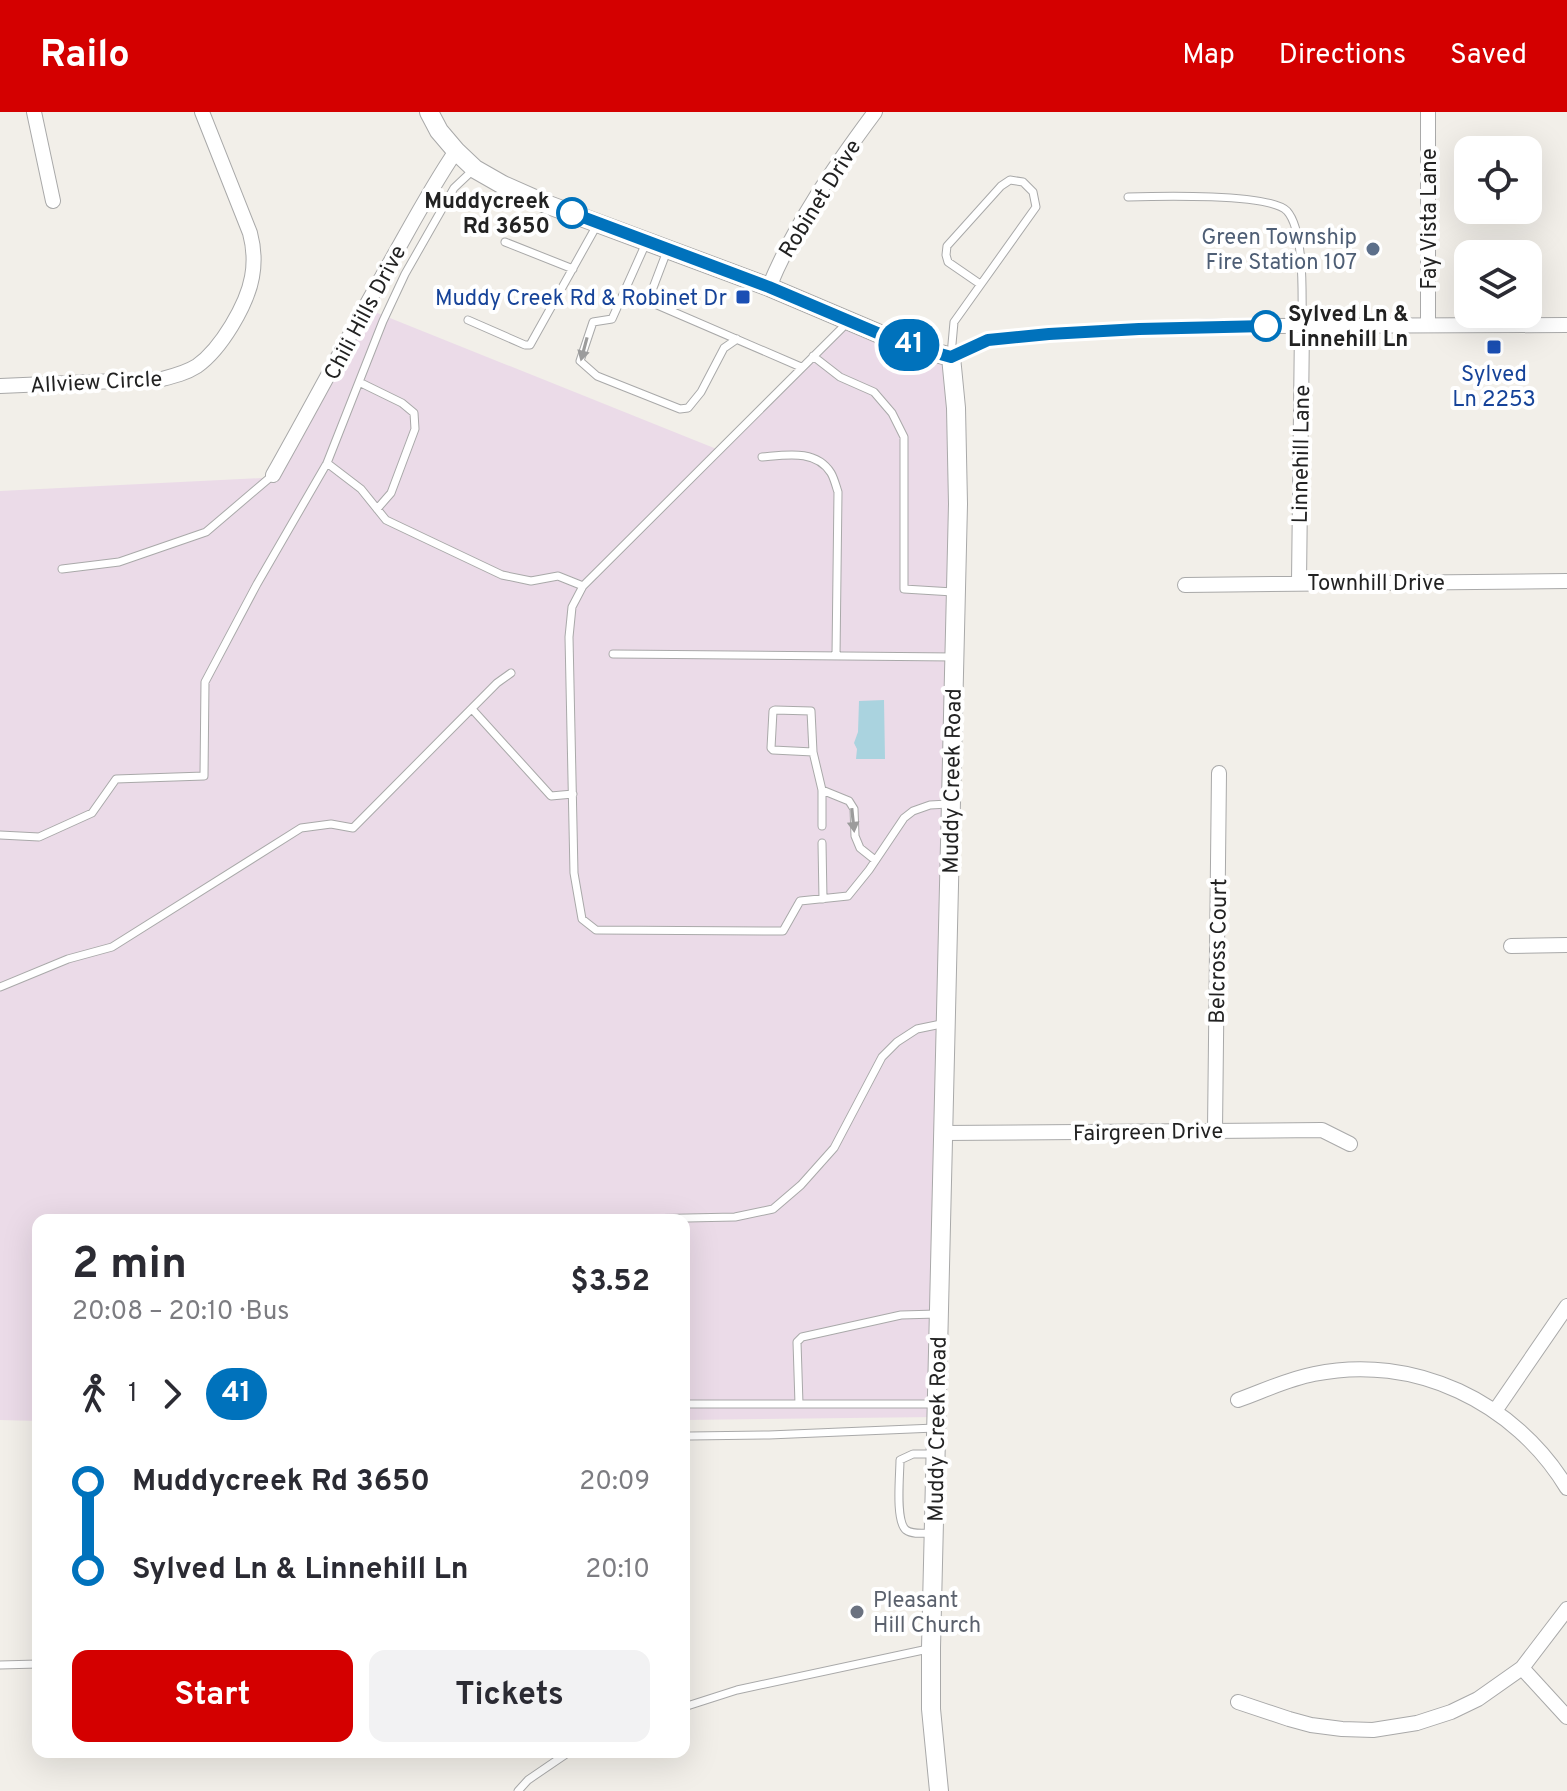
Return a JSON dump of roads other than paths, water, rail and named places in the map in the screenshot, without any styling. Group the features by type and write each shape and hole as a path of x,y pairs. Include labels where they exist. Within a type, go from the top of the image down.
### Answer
{"street":[{"path":"34,112 53,201"},
{"name":"Allview Circle","path":"0,386 162,379 180,375 211,354 244,302 252,281 254,260 250,233 202,112"},
{"path":"429,112 439,131 456,151 475,169 503,185 769,287 901,343 951,357 988,340 1049,334 1228,326 1567,325"},
{"name":"Robinet Drive","path":"769,287 804,215 875,112"},
{"name":"Fay Vista Lane","path":"1428,112 1428,325"},
{"name":"Chili Hills Drive","path":"273,475 372,294 456,151"},
{"name":"Linnehill Lane","path":"1299,582 1302,326"},
{"name":"Muddy Creek Road","path":"939,1791 931,1709 931,1648 957,490 956,408 951,357"},
{"name":"Townhill Drive","path":"1185,585 1567,581"},
{"name":"Belcross Court","path":"1215,1130 1219,773"},
{"path":"1511,946 1567,945"},
{"name":"Fairgreen Drive","path":"943,1133 1322,1130 1350,1144"},
{"path":"1495,1411 1567,1306"},
{"path":"1238,1400 1313,1374 1342,1370 1408,1374 1464,1392 1495,1411 1542,1452 1567,1488"},
{"path":"1238,1702 1311,1725 1342,1729 1373,1730 1417,1723 1478,1699 1522,1668 1567,1609"},
{"path":"1522,1668 1567,1717"}],"lane":[{"path":"0,835 39,837 92,813 116,779 204,776 205,682 327,463 383,321 405,274 454,188 475,169"},
{"path":"951,357 954,322 1036,207 1033,192 1023,182 1010,180 1001,186 947,246 948,262 980,284"},
{"path":"1128,197 1232,197 1276,204 1287,211 1295,228 1301,260 1302,326"},
{"path":"468,320 525,345 533,343 598,223"},
{"path":"646,241 612,319 593,322 580,361 597,376 680,409 688,408 701,392 724,348 737,339"},
{"path":"505,242 573,269"},
{"path":"668,249 648,301 801,367"},
{"path":"848,321 583,586 572,607 569,637 574,873 582,919 596,930 783,931 800,901 848,896 904,818 913,811 930,805 951,804"},
{"path":"813,356 840,377 874,392 892,413 904,437 904,589 955,592"},
{"path":"359,382 402,403 414,413 415,429 391,493 377,509"},
{"path":"762,457 802,454 822,463 832,473 838,492 836,656"},
{"path":"327,463 361,489 386,520 502,575 531,581 558,576 583,586"},
{"path":"62,569 119,562 206,532 273,475"},
{"path":"613,654 954,657"},
{"path":"0,987 68,959 112,947 301,828 331,824 353,828 497,683 511,673"},
{"path":"472,709 551,796 573,794"},
{"path":"813,752 771,748 773,711 811,711 813,752 822,790 822,826"},
{"path":"822,790 849,801 854,809 855,836 860,848 875,860"},
{"path":"822,843 823,899"},
{"path":"690,1218 735,1217 773,1209 801,1185 834,1148 882,1057 917,1029 946,1023"},
{"path":"799,1404 797,1342 802,1337 901,1315 939,1314"},
{"path":"690,1404 937,1404"},
{"path":"690,1436 937,1428"},
{"path":"934,1533 912,1533 904,1529 900,1520 900,1460 913,1454 936,1454"},
{"path":"690,1705 737,1690 931,1648"},
{"path":"0,1665 32,1664"},
{"path":"518,1791 528,1780 560,1758"}],"water":[{"path":"884,700 885,759 856,759 854,743 858,732 859,701"}],"place":[{"name":"Muddycreek Rd 3650","path":"572,213"},
{"name":"Green Township Fire Station 107","path":"1373,249"},
{"name":"Muddy Creek Rd & Robinet Dr","path":"743,297"},
{"name":"Sylved Ln & Linnehill Ln","path":"1266,326"},
{"name":"Sylved Ln 2253","path":"1494,347"},
{"name":"Pleasant Hill Church","path":"857,1612"}]}
